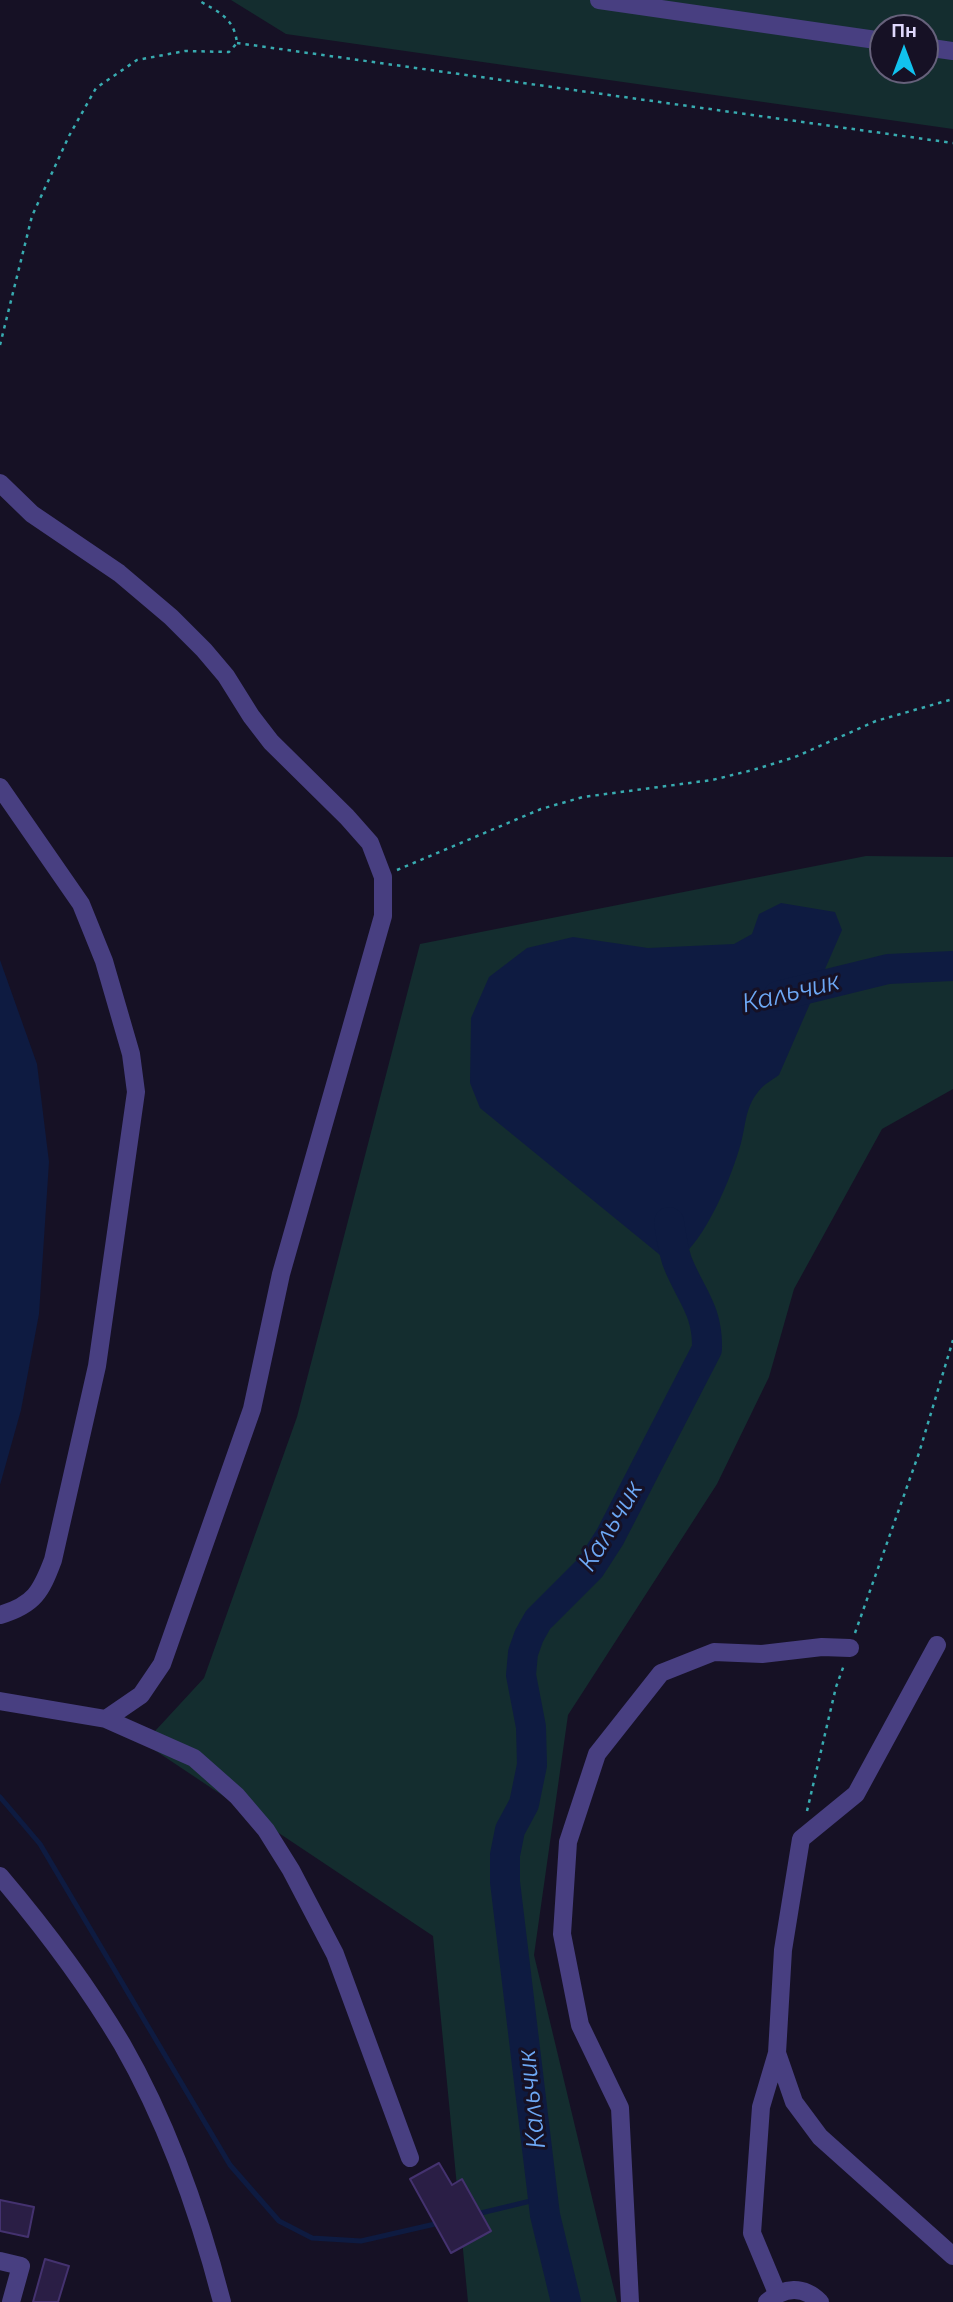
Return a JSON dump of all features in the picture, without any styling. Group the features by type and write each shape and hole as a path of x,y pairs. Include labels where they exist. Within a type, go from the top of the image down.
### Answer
{"street":[{"path":"600,0 869,39"},
{"path":"0,483 32,514 119,573 171,617 204,650 226,676 271,742 370,843 383,877 383,916 281,1274 252,1409 162,1664 141,1695 106,1719"},
{"path":"0,787 81,904 104,961 131,1054 136,1092 97,1366 53,1560 42,1587 21,1609 0,1615"},
{"path":"820,2302 805,2291 792,2289 772,2297 752,2233 761,2107 777,2053 783,1950 801,1839 856,1794 937,1645"},
{"path":"630,2302 620,2108 580,2025 562,1934 568,1842 597,1754 661,1673 714,1652 762,1654 822,1647 850,1648"},
{"path":"0,1700 106,1719 194,1759 237,1796 266,1830 291,1870 335,1954 410,2158"},
{"path":"0,1876 29,1909 82,1982 122,2046 158,2117 186,2183 209,2251 222,2302"},
{"path":"777,2053 794,2102 820,2137 953,2256"},
{"path":"0,2261 21,2266 11,2302"}],"path":[{"path":"0,345 32,216 69,136 96,88 137,60 185,51 229,52 237,43 235,29 226,18 198,0"},
{"path":"237,43 953,143"},
{"path":"383,877 541,809 583,797 712,780 753,770 795,757 877,722 953,699"},
{"path":"801,1839 836,1687 919,1453 953,1340"}],"green space":[{"path":"231,0 953,0 953,129 286,34"},
{"path":"866,856 953,857 953,1089 882,1129 794,1289 769,1377 717,1484 568,1715 534,1955 617,2302 468,2302 433,1936 144,1743 204,1678 297,1417 420,944"}],"water":[{"path":"781,903 835,912 842,930 779,1075 760,1089 751,1104 731,1173 707,1224 698,1239 677,1260 660,1255 480,1108 470,1083 471,1018 489,977 527,948 573,937 648,948 734,944 752,934 759,914"},
{"path":"0,960 37,1064 49,1162 39,1314 21,1410 0,1485"}],"building":[{"path":"439,2163 452,2185 462,2179 491,2231 451,2253 410,2179"},
{"path":"0,2200 34,2207 28,2237 0,2231"},
{"path":"45,2259 69,2266 58,2302 33,2302"}],"waterway":[{"name":"Кальчик","path":"778,996 888,969 953,966"},
{"name":"Кальчик","path":"566,2302 545,2215 505,1882 505,1855 510,1830 524,1804 532,1765 531,1727 521,1675 523,1653 538,1620 590,1568 610,1537 707,1349 705,1323 677,1261 669,1222"},
{"path":"0,1797 40,1844 230,2165 279,2221 312,2238 361,2241 435,2224"},
{"path":"481,2213 543,2198"}]}
